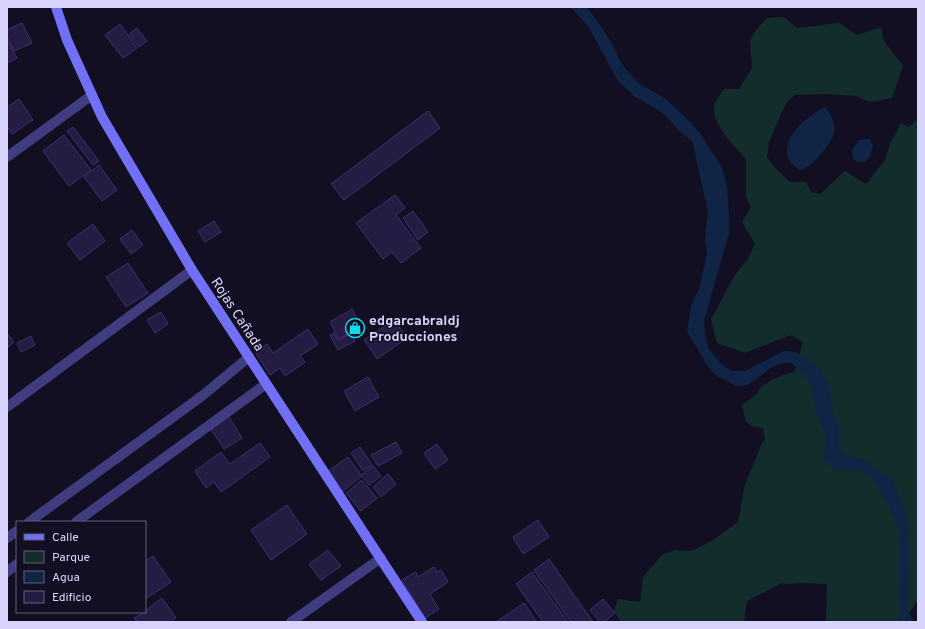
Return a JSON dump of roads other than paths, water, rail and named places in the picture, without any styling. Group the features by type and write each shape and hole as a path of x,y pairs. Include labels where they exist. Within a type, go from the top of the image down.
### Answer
{"main road":[{"name":"Rojas Cañada","path":"56,7 67,40 102,117 192,270 422,622"}],"street":[{"path":"7,157 92,94"},
{"path":"7,407 192,270"},
{"path":"30,521 202,396 249,357"},
{"path":"77,521 266,384"},
{"path":"7,538 16,532"},
{"path":"291,622 381,558"},
{"path":"7,572 16,565"}],"water":[{"path":"570,7 586,7 596,19 613,45 621,63 638,83 666,99 687,119 699,132 721,166 727,186 729,234 704,320 705,335 709,349 719,362 732,371 745,371 784,351 796,352 821,369 829,385 832,409 839,423 839,447 846,456 864,460 893,481 907,517 909,545 909,622 898,622 900,596 898,563 900,538 897,525 888,504 868,473 858,470 837,470 828,465 824,459 826,435 815,410 812,386 803,373 791,363 782,363 772,367 747,385 736,386 714,374 706,364 687,332 691,306 699,289 707,254 705,239 708,211 692,141 678,130 668,118 658,110 634,96 618,81 588,26"},
{"path":"825,107 834,122 833,137 818,158 806,168 800,170 791,162 787,154 788,144 792,135 807,118"},
{"path":"869,139 873,145 870,156 865,162 859,162 853,159 852,150 859,140"}],"place":[{"name":"edgarcabraldj Producciones","path":"355,328"}]}
